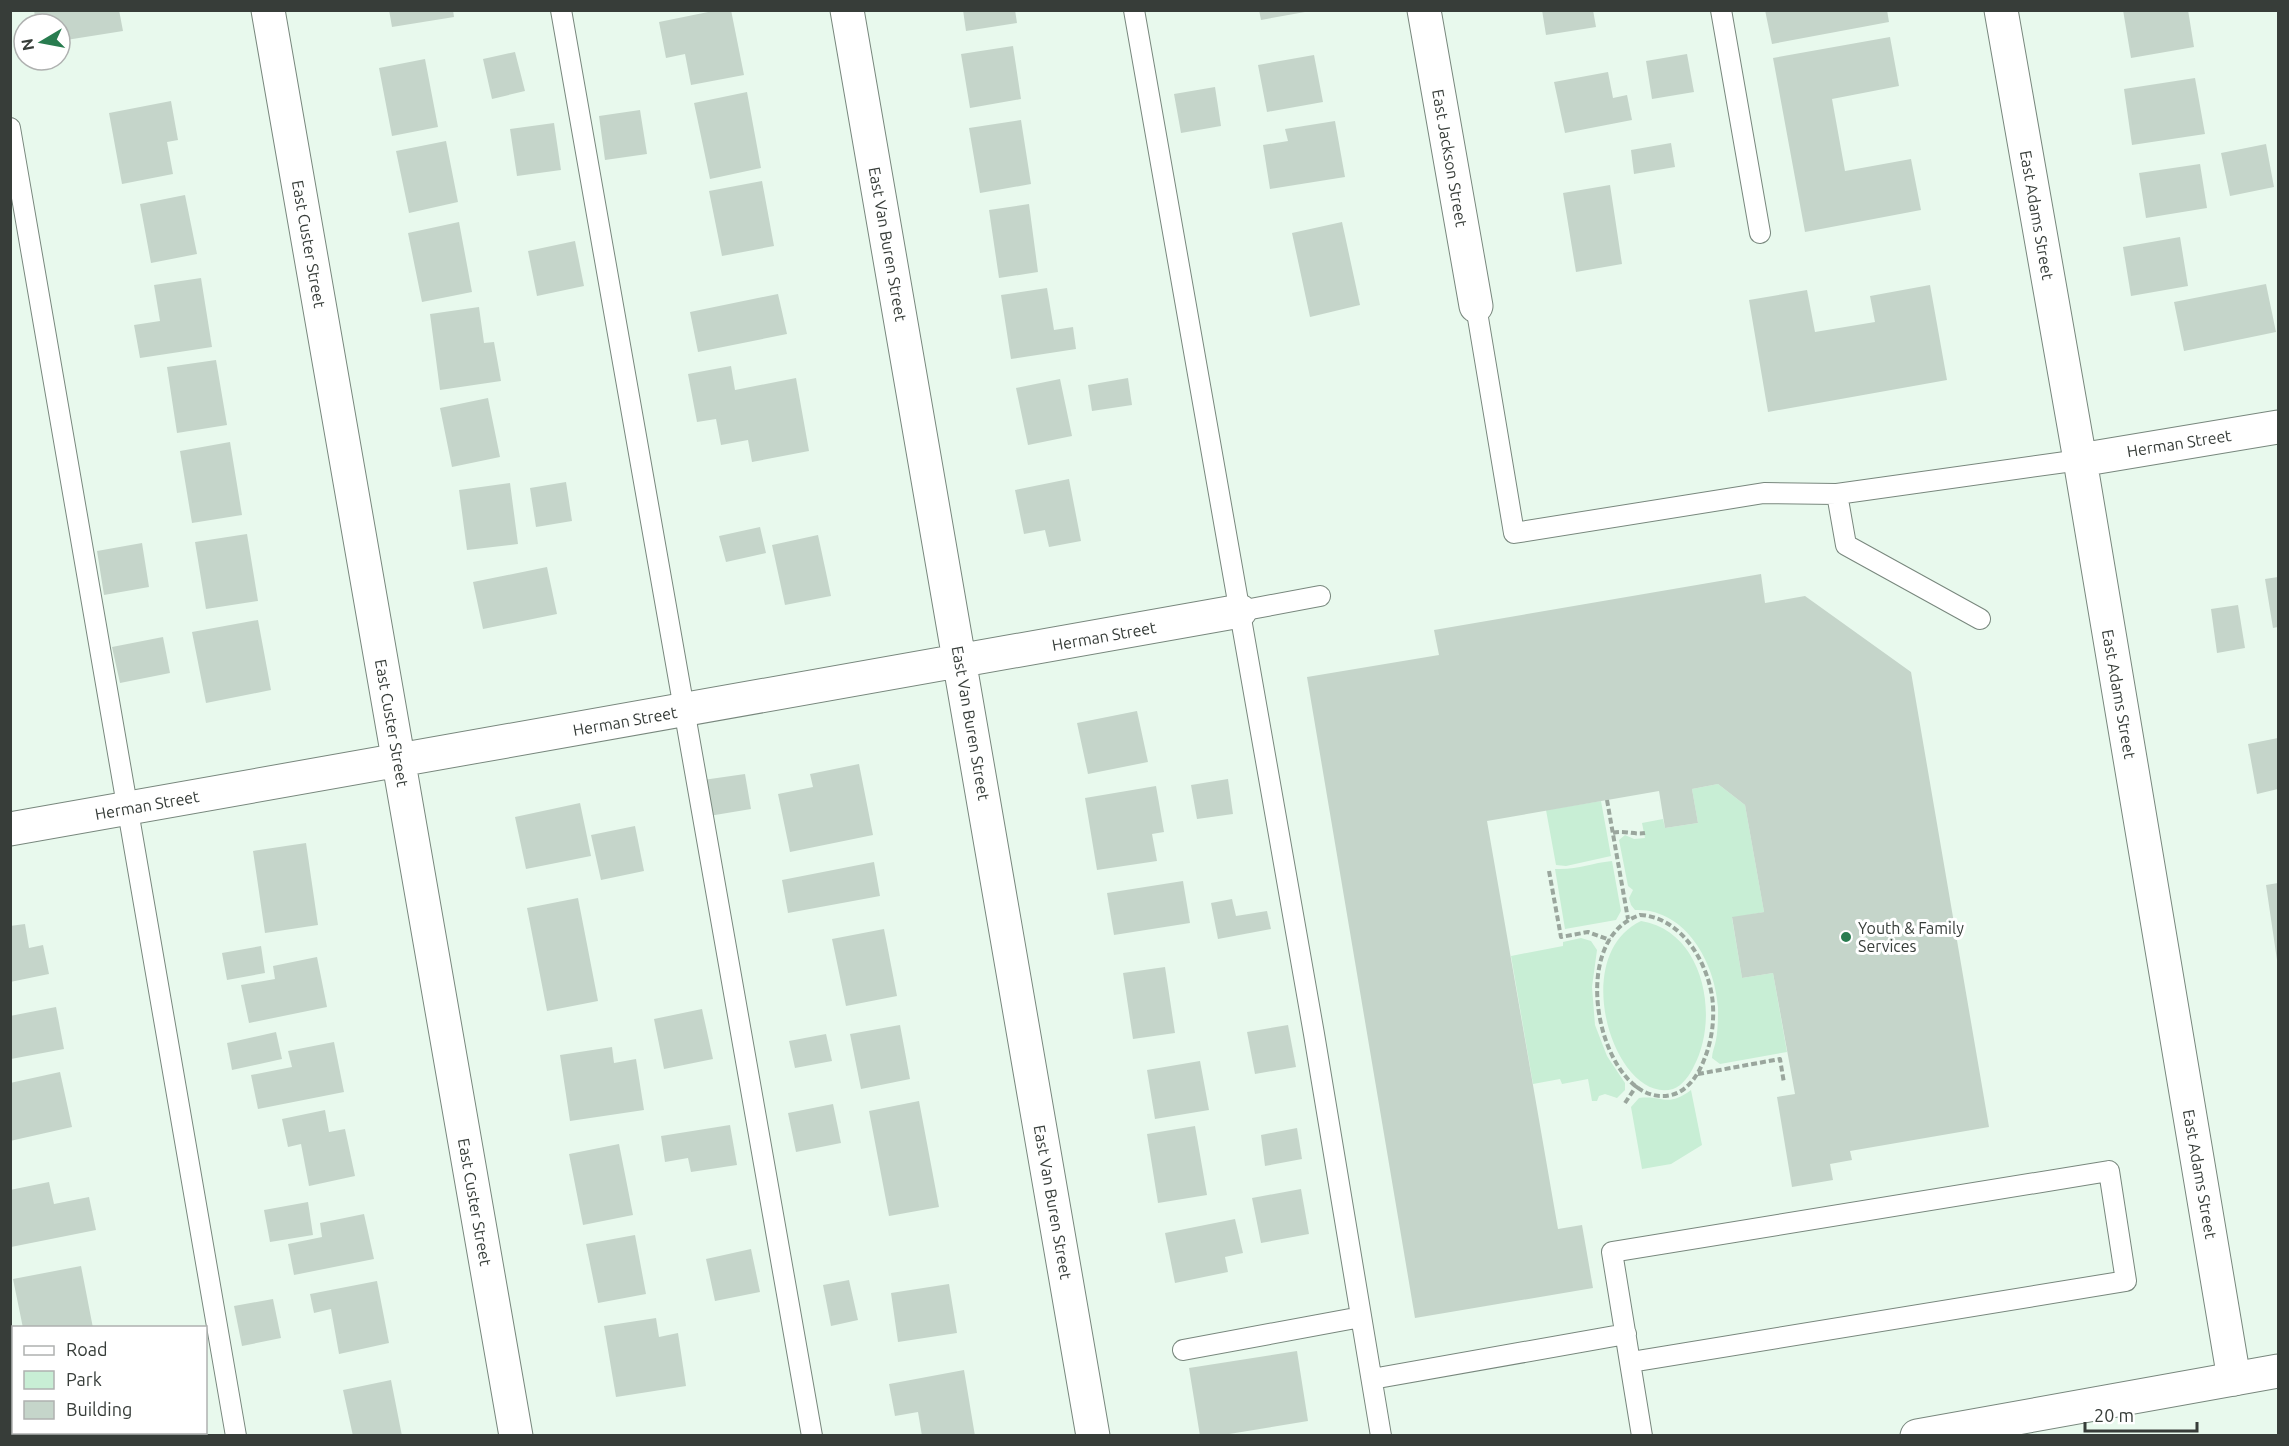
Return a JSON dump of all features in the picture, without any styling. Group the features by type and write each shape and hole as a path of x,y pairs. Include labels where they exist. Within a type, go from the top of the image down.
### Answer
{"street":[{"name":"East Custer Street","path":"268,10 516,1436"},
{"name":"East Van Buren Street","path":"847,10 1093,1436"},
{"name":"East Jackson Street","path":"1424,10 1476,306"},
{"name":"East Adams Street","path":"2001,10 2234,1379"},
{"name":"Herman Street","path":"2079,460 2278,427"},
{"name":"Herman Street","path":"10,830 1240,611"},
{"path":"1928,1435 2278,1371"}],"lane":[{"path":"561,10 812,1436"},
{"path":"1134,10 1240,611 1381,1436"},
{"path":"1720,10 1760,233"},
{"path":"10,128 236,1436"},
{"path":"1476,306 1514,533 1764,493 1837,494 2079,460"},
{"path":"1837,494 1846,545 1980,619"},
{"path":"1240,611 1320,596"},
{"path":"1631,1362 2127,1281 2109,1171 1612,1252 1642,1436"},
{"path":"1183,1350 1361,1317"},
{"path":"1372,1379 1626,1334"}],"path":[{"path":"1607,800 1628,919"},
{"path":"1613,833 1622,831 1645,833"},
{"path":"1549,871 1561,937 1588,932 1610,940"},
{"path":"1640,915 1652,916 1664,921 1679,932 1702,966 1710,987 1713,1006 1709,1047 1698,1074 1681,1091 1669,1095 1656,1095 1641,1089 1628,1078 1609,1049 1599,1018 1596,993 1604,950 1615,931 1628,919 1640,915"},
{"path":"1698,1074 1780,1059 1784,1083"},
{"path":"1625,1103 1637,1085"}],"green space":[{"path":"1718,784 1745,805 1764,912 1732,918 1742,978 1773,973 1787,1052 1720,1064 1712,1058 1717,1032 1718,1007 1716,990 1704,956 1694,941 1669,918 1653,912 1635,910 1631,905 1629,898 1633,890 1628,886 1619,840 1625,835 1634,839 1645,838 1642,823 1663,819 1665,828 1698,823 1692,789"},
{"path":"1601,801 1611,856 1566,866 1556,865 1546,810"},
{"path":"1612,861 1621,911 1616,920 1565,929 1555,869"},
{"path":"1641,921 1662,928 1680,941 1692,958 1701,979 1706,1024 1702,1046 1688,1076 1673,1089 1652,1088 1633,1074 1618,1052 1607,1024 1603,994 1607,964 1619,939"},
{"path":"1581,938 1591,941 1597,950 1592,987 1595,1025 1607,1056 1625,1083 1625,1090 1617,1098 1605,1094 1599,1096 1597,1101 1592,1101 1588,1079 1562,1084 1560,1079 1533,1084 1511,956 1563,946 1563,942"},
{"path":"1691,1090 1702,1145 1671,1164 1642,1169 1631,1107 1639,1098 1670,1100"}],"building":[{"path":"34,10 119,10 123,31 72,39 72,12 34,12"},
{"path":"389,10 453,10 454,17 392,27"},
{"path":"718,10 731,10 744,75 691,85 685,54 666,58 659,22"},
{"path":"963,10 1015,10 1017,23 966,31"},
{"path":"1259,10 1305,10 1305,12 1261,20"},
{"path":"1542,10 1593,10 1596,27 1546,35"},
{"path":"1765,10 1887,10 1889,22 1772,44"},
{"path":"2123,10 2188,10 2194,47 2131,58"},
{"path":"1890,37 1899,86 1832,99 1845,171 1911,159 1921,210 1805,232 1773,58"},
{"path":"1013,46 1021,99 970,108 961,54"},
{"path":"515,52 525,91 492,99 483,59"},
{"path":"1687,54 1694,92 1652,99 1646,61"},
{"path":"1314,55 1323,102 1267,112 1258,65"},
{"path":"425,59 438,127 392,136 379,68"},
{"path":"1608,72 1613,98 1627,95 1632,120 1565,133 1554,82"},
{"path":"2195,78 2205,134 2132,145 2124,89"},
{"path":"1215,87 1221,126 1181,133 1174,94"},
{"path":"747,92 761,168 710,179 694,103"},
{"path":"171,101 178,140 167,142 173,174 122,184 109,113"},
{"path":"640,110 647,154 605,160 599,116"},
{"path":"1021,120 1031,184 980,193 969,128"},
{"path":"1335,121 1345,177 1270,189 1263,145 1288,141 1285,129"},
{"path":"554,123 561,170 517,176 510,129"},
{"path":"446,141 458,202 409,213 396,151"},
{"path":"1671,143 1675,167 1634,174 1631,150"},
{"path":"2266,144 2274,187 2230,196 2221,153"},
{"path":"2200,164 2207,208 2146,218 2139,173"},
{"path":"762,181 774,246 722,256 709,191"},
{"path":"1610,185 1622,264 1576,272 1563,193"},
{"path":"185,195 197,254 151,263 140,204"},
{"path":"1029,204 1038,272 999,278 989,210"},
{"path":"459,222 472,292 422,302 408,233"},
{"path":"1342,222 1360,305 1310,317 1292,233"},
{"path":"2180,237 2188,286 2131,296 2123,247"},
{"path":"575,241 584,286 537,296 528,251"},
{"path":"201,278 212,347 140,358 134,325 160,321 154,285"},
{"path":"2266,284 2276,332 2184,351 2174,302"},
{"path":"1930,285 1947,380 1768,412 1749,300 1807,290 1815,332 1875,322 1870,296"},
{"path":"1047,288 1054,330 1073,327 1076,349 1011,359 1001,295"},
{"path":"778,294 787,334 698,352 690,312"},
{"path":"479,307 484,343 494,342 501,381 440,390 430,314"},
{"path":"216,360 227,425 177,433 167,367"},
{"path":"731,366 735,390 796,378 809,451 752,462 748,440 721,445 716,419 697,422 688,374"},
{"path":"1128,378 1132,405 1092,411 1088,385"},
{"path":"1060,379 1072,436 1028,445 1016,388"},
{"path":"488,398 500,457 452,467 440,408"},
{"path":"230,442 242,515 192,523 180,451"},
{"path":"1069,479 1081,541 1049,547 1045,530 1024,534 1015,490"},
{"path":"566,482 572,521 536,527 530,488"},
{"path":"510,483 518,544 467,550 459,490"},
{"path":"760,527 766,553 726,562 719,536"},
{"path":"247,534 258,601 206,609 195,542"},
{"path":"818,535 831,596 785,605 772,545"},
{"path":"142,543 149,587 104,595 97,551"},
{"path":"547,567 557,614 483,629 473,582"},
{"name":"Youth & Family Services","path":"1761,574 1765,603 1805,596 1911,672 1989,1127 1850,1151 1852,1160 1830,1164 1833,1180 1792,1187 1777,1097 1795,1094 1773,973 1742,978 1732,917 1764,912 1745,805 1718,784 1692,789 1698,823 1665,828 1659,791 1487,821 1558,1229 1582,1225 1593,1288 1415,1318 1307,677 1439,655 1434,630"},
{"path":"2278,577 2278,627 2273,628 2265,579"},
{"path":"2238,605 2245,648 2217,653 2211,609"},
{"path":"258,620 271,690 206,703 192,632"},
{"path":"163,637 170,673 120,683 112,647"},
{"path":"1137,711 1148,762 1088,774 1077,723"},
{"path":"2278,738 2278,789 2257,794 2248,744"},
{"path":"859,764 873,835 790,852 778,794 813,787 810,774"},
{"path":"745,774 751,809 709,816 703,780"},
{"path":"1228,779 1233,814 1197,819 1191,785"},
{"path":"1156,786 1164,832 1152,834 1157,861 1097,870 1085,798"},
{"path":"580,803 591,856 526,869 515,817"},
{"path":"635,826 644,871 601,880 591,835"},
{"path":"306,843 318,925 265,933 253,851"},
{"path":"874,862 880,896 788,913 782,880"},
{"path":"1183,881 1190,923 1114,935 1107,893"},
{"path":"2278,883 2278,960 2277,960 2266,885"},
{"path":"578,898 598,1001 547,1011 527,908"},
{"path":"1232,899 1236,916 1267,911 1271,929 1218,939 1211,903"},
{"path":"25,924 29,948 43,945 49,974 10,982 10,926"},
{"path":"884,929 897,996 846,1006 832,939"},
{"path":"261,946 265,973 227,980 222,953"},
{"path":"317,957 327,1007 249,1023 241,985 275,979 273,966"},
{"path":"1165,967 1175,1033 1133,1039 1123,973"},
{"path":"56,1007 64,1049 11,1059 10,1016"},
{"path":"702,1009 713,1059 664,1069 654,1019"},
{"path":"900,1025 910,1079 861,1089 850,1034"},
{"path":"1288,1025 1296,1067 1255,1074 1247,1032"},
{"path":"276,1032 282,1059 232,1070 227,1043"},
{"path":"826,1034 832,1061 795,1068 789,1041"},
{"path":"334,1042 344,1092 258,1109 251,1075 292,1067 288,1051"},
{"path":"612,1047 614,1063 636,1059 644,1110 570,1121 560,1055"},
{"path":"1200,1061 1209,1110 1155,1119 1147,1070"},
{"path":"60,1072 72,1127 10,1141 10,1083"},
{"path":"919,1101 939,1207 889,1216 869,1111"},
{"path":"833,1104 841,1143 796,1152 788,1113"},
{"path":"325,1110 329,1132 345,1129 355,1176 309,1186 301,1144 288,1147 282,1119"},
{"path":"730,1125 737,1165 691,1172 688,1158 665,1162 661,1136"},
{"path":"1195,1126 1207,1195 1158,1203 1147,1134"},
{"path":"1297,1128 1302,1159 1265,1166 1261,1135"},
{"path":"619,1144 633,1215 583,1225 569,1154"},
{"path":"49,1182 54,1204 89,1197 96,1230 11,1247 10,1190"},
{"path":"1301,1189 1309,1234 1261,1243 1252,1198"},
{"path":"308,1202 313,1235 270,1242 264,1210"},
{"path":"364,1214 374,1259 294,1275 288,1244 322,1237 320,1223"},
{"path":"1235,1219 1243,1253 1225,1257 1228,1272 1175,1283 1165,1233"},
{"path":"635,1235 646,1294 598,1303 586,1244"},
{"path":"751,1249 760,1292 715,1301 706,1259"},
{"path":"81,1266 93,1326 23,1326 13,1279"},
{"path":"849,1280 858,1320 831,1326 823,1285"},
{"path":"377,1281 389,1343 339,1354 331,1309 314,1313 310,1294"},
{"path":"949,1284 957,1333 898,1342 891,1293"},
{"path":"273,1299 281,1338 242,1346 234,1306"},
{"path":"656,1318 659,1337 678,1333 686,1386 616,1397 604,1326"},
{"path":"1297,1351 1308,1421 1217,1436 1200,1436 1189,1368"},
{"path":"964,1370 975,1436 922,1436 918,1412 895,1416 889,1384"},
{"path":"391,1380 402,1436 353,1436 343,1390"},
{"path":"78,1434 95,1434 95,1436 74,1436"}],"place":[{"name":"Youth & Family Services","path":"1846,937"}]}
